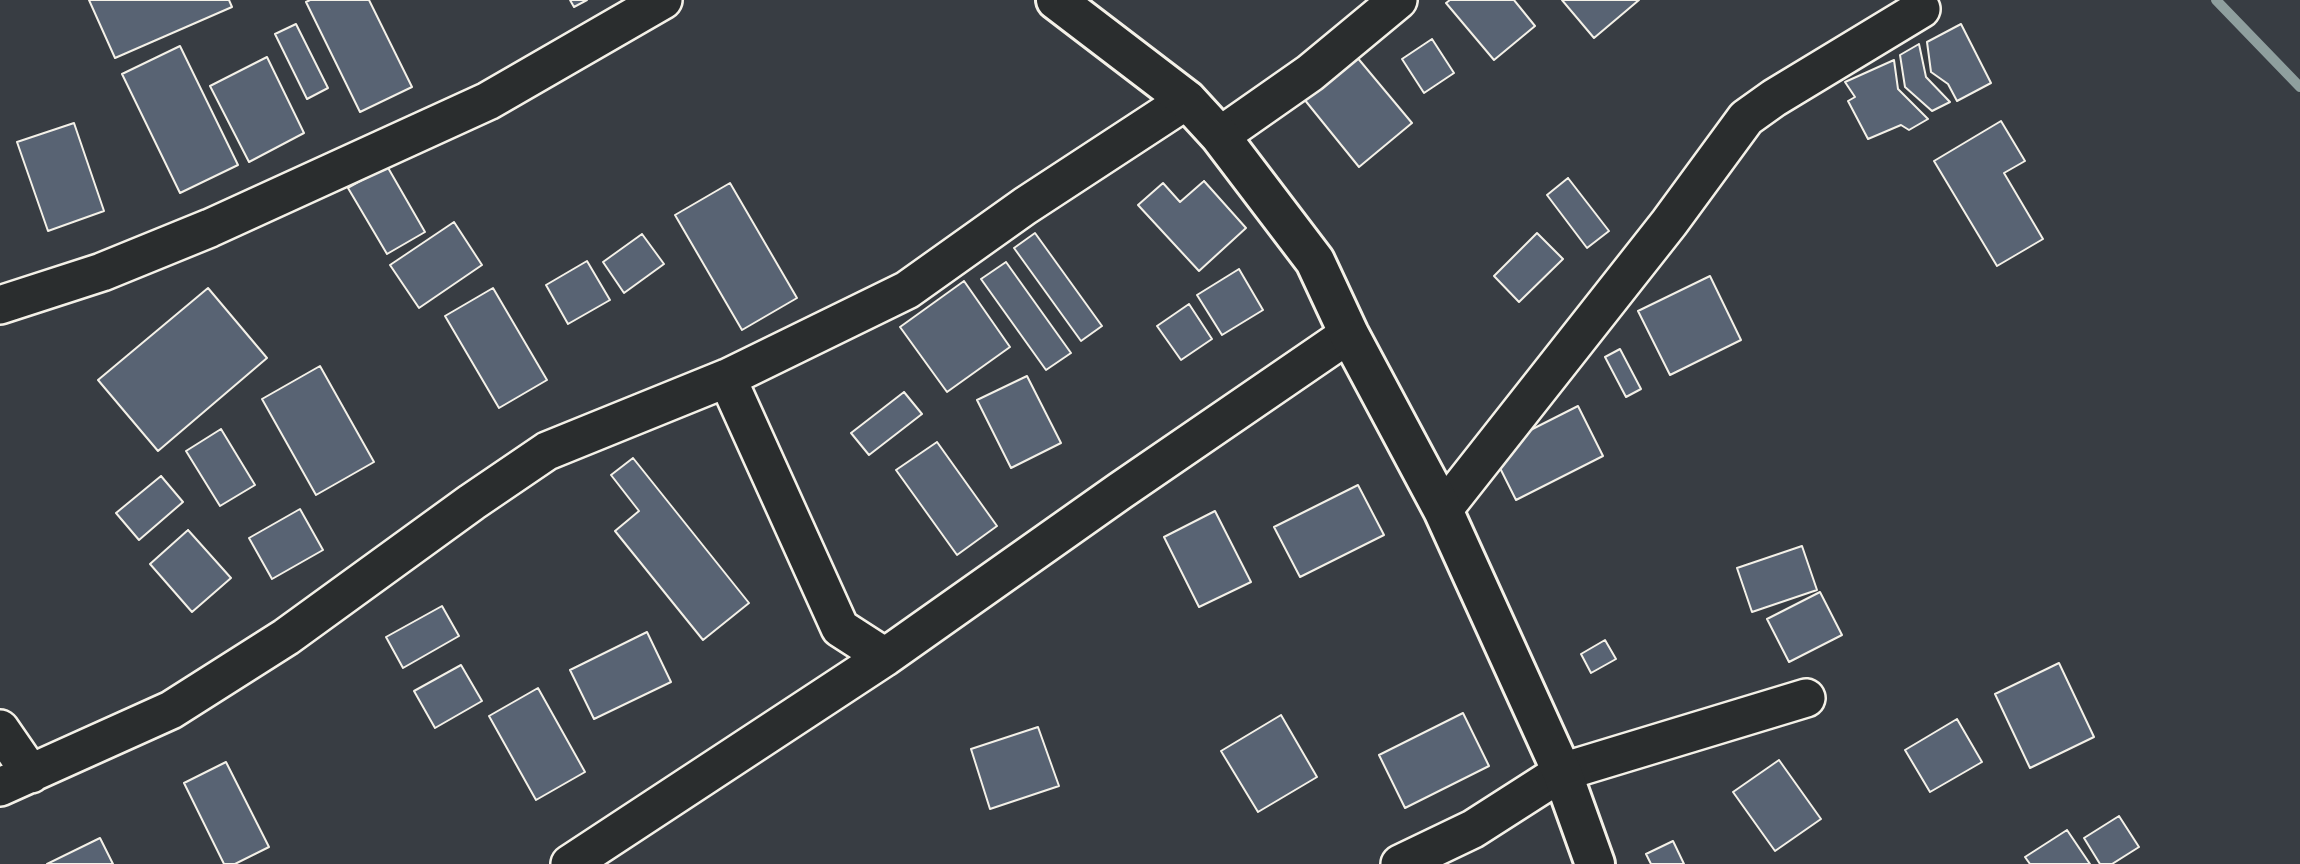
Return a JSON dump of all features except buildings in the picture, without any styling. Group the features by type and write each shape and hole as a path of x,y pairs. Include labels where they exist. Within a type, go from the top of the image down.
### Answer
{"street":[{"path":"0,305 102,272 210,228 488,101 663,0"},
{"path":"1056,0 1187,100 1220,136 1315,261 1349,334 1443,510 1562,772 1595,864"},
{"path":"1220,136 1310,74 1398,0"},
{"path":"1443,510 1669,223 1746,118 1774,98 1921,9"},
{"path":"0,729 16,781 171,710 286,637 547,451 727,378 907,290 1025,206 1187,100"},
{"path":"570,864 885,657 1349,334"},
{"path":"727,378 839,628 885,657"},
{"path":"1400,864 1473,829 1562,772 1806,698"}],"waterway":[{"path":"2216,0 2300,87"}]}
